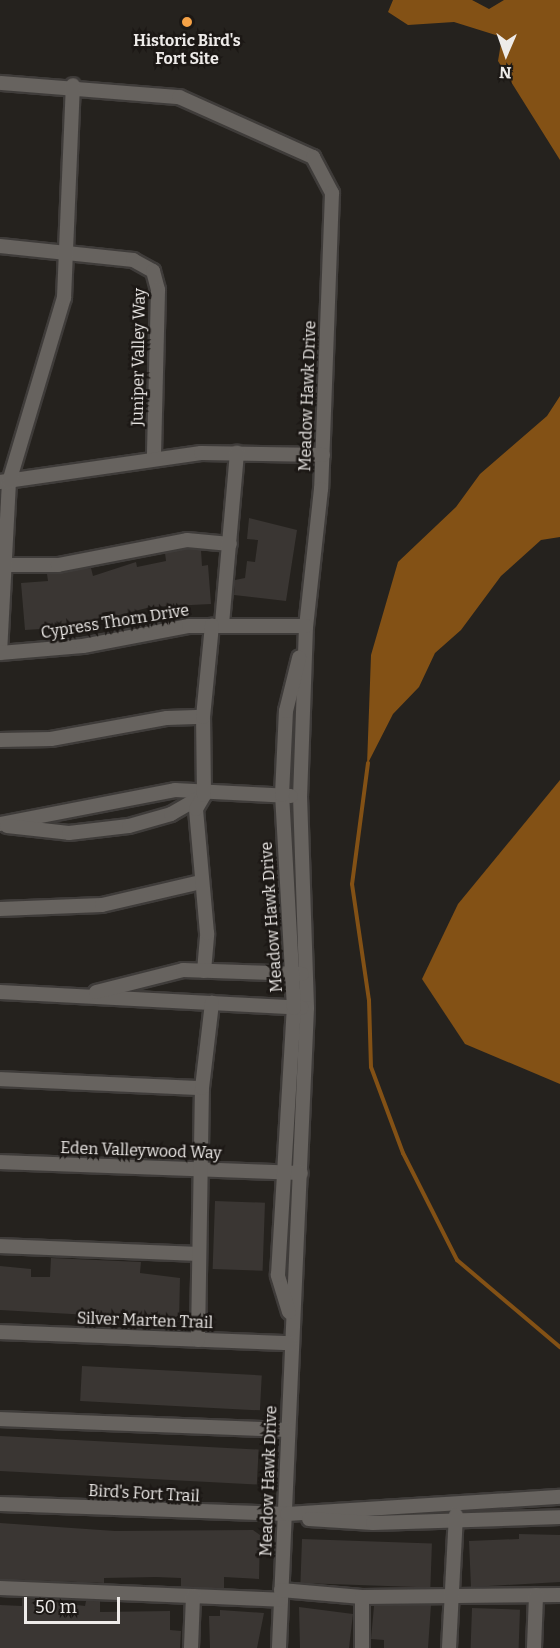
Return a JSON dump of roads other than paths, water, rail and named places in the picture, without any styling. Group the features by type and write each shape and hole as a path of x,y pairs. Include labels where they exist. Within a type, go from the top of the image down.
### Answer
{"street":[{"path":"0,83 73,85 64,298 4,482 6,565 0,653"},
{"name":"Meadow Hawk Drive","path":"73,85 179,97 301,150 323,167 332,193 323,455 306,626 300,796 301,1173 298,1279 290,1314 287,1514 279,1648"},
{"name":"Juniper Valley Way","path":"0,246 133,260 153,271 158,290 153,458"},
{"path":"4,482 153,458 237,453 323,455"},
{"path":"204,971 196,809 204,795 203,717 230,544 237,453"},
{"path":"6,565 58,565 187,540 230,544"},
{"name":"Cypress Thorn Drive","path":"0,653 64,649 217,625 306,626"},
{"name":"Meadow Hawk Drive","path":"300,974 282,795 286,711 306,626"},
{"path":"0,740 51,739 166,718 203,717"},
{"path":"0,824 175,790 204,795 300,796"},
{"path":"0,824 69,833 129,826 171,814 204,795"},
{"path":"0,909 102,905 201,882"},
{"path":"82,996 183,970 300,974"},
{"path":"0,992 301,1008"},
{"path":"198,1340 202,1089 212,1003"},
{"name":"Meadow Hawk Drive","path":"290,1314 278,1275 281,1173 301,1008"},
{"path":"0,1079 202,1089"},
{"name":"Eden Valleywood Way","path":"0,1162 301,1173"},
{"path":"0,1246 199,1254"},
{"name":"Silver Marten Trail","path":"0,1332 290,1343"},
{"path":"0,1419 288,1430"},
{"name":"Bird's Fort Trail","path":"287,1514 560,1497"},
{"name":"Bird's Fort Trail","path":"0,1504 287,1514 373,1523 560,1517"},
{"path":"449,1648 456,1504"},
{"path":"0,1588 193,1596 560,1595"},
{"path":"534,1648 536,1595"},
{"path":"191,1648 193,1596"},
{"path":"362,1597 362,1648"}],"waterway":[{"path":"368,763 352,884 369,1000 371,1067 403,1153 457,1260 560,1347"}],"place":[{"name":"Historic Bird's Fort Site","path":"187,22"}]}
